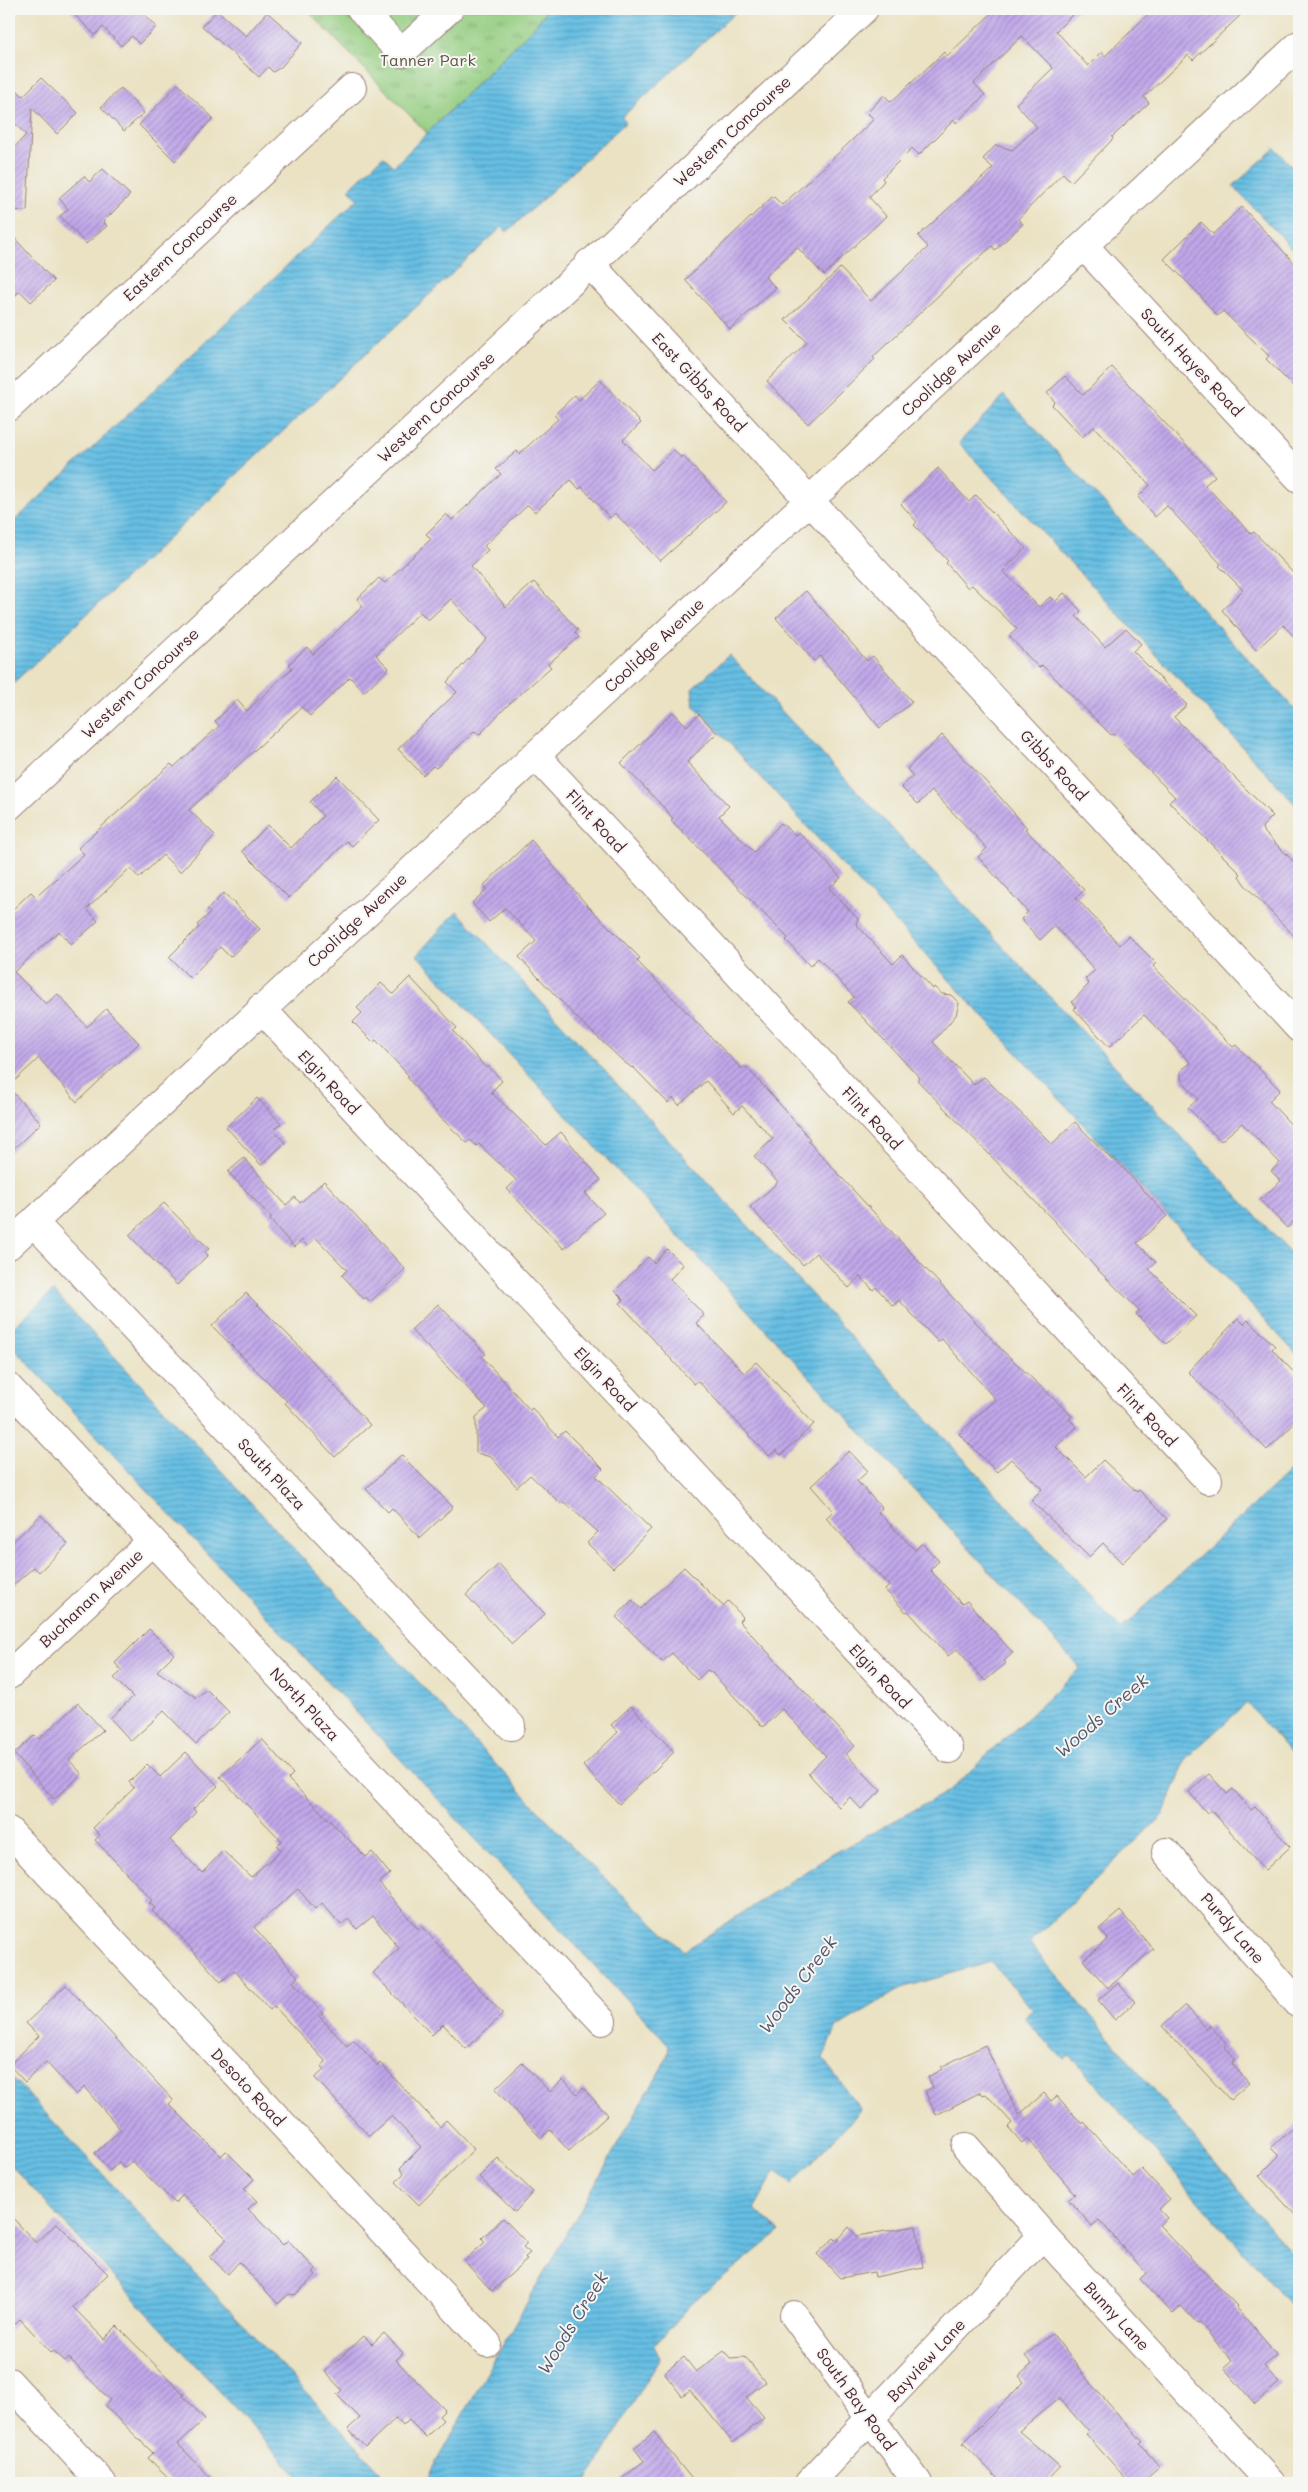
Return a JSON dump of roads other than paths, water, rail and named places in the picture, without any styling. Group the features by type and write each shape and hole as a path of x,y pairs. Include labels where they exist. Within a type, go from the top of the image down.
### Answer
{"street":[{"path":"361,9 402,53 449,9"},
{"name":"Western Concourse","path":"9,806 589,263 864,9"},
{"name":"Coolidge Avenue","path":"9,1245 261,1008 1299,45"},
{"name":"Eastern Concourse","path":"9,407 352,88"},
{"name":"South Hayes Road","path":"1084,246 1299,478"},
{"name":"East Gibbs Road","path":"589,263 809,501"},
{"name":"Gibbs Road","path":"809,501 1299,1028"},
{"name":"Flint Road","path":"535,755 1208,1480"},
{"name":"Elgin Road","path":"261,1008 949,1749"},
{"name":"South Plaza","path":"33,1222 511,1726"},
{"name":"North Plaza","path":"9,1388 602,2021"},
{"name":"Buchanan Avenue","path":"9,1675 152,1541"},
{"name":"Desoto Road","path":"9,1831 487,2343"},
{"name":"Purdy Lane","path":"1166,1852 1299,2004"},
{"name":"Bunny Lane","path":"966,2147 1258,2479"},
{"name":"Bayview Lane","path":"809,2483 1043,2235"},
{"name":"South Bay Road","path":"794,2315 918,2483"},
{"path":"9,2382 102,2483"}],"water":[{"path":"548,9 739,9 622,117 626,122 507,232 502,227 9,687 9,526 358,199 349,189 383,156 394,166 533,28"},
{"path":"1275,148 1299,174 1299,256 1233,186"},
{"path":"1004,395 1299,714 1299,808 959,443"},
{"path":"729,655 1299,1262 1299,1357 694,705 692,689"},
{"name":"Woods Creek","path":"457,911 1121,1629 1299,1463 1299,1763 1247,1703 1187,1757 1163,1815 1029,1943 1299,2262 1299,2315 1070,2055 1064,2060 1023,2017 1033,2010 991,1962 902,1988 837,2027 823,2059 861,2110 791,2184 776,2170 754,2209 780,2231 696,2299 654,2346 660,2358 586,2483 424,2483 667,2058 669,2045 9,1343 9,1331 53,1291 587,1862 684,1951 831,1855 949,1791 1080,1668 417,955"},
{"path":"9,2074 391,2483 304,2483 9,2163"}],"park label":[{"name":"Tanner Park","path":"428,60"}]}
